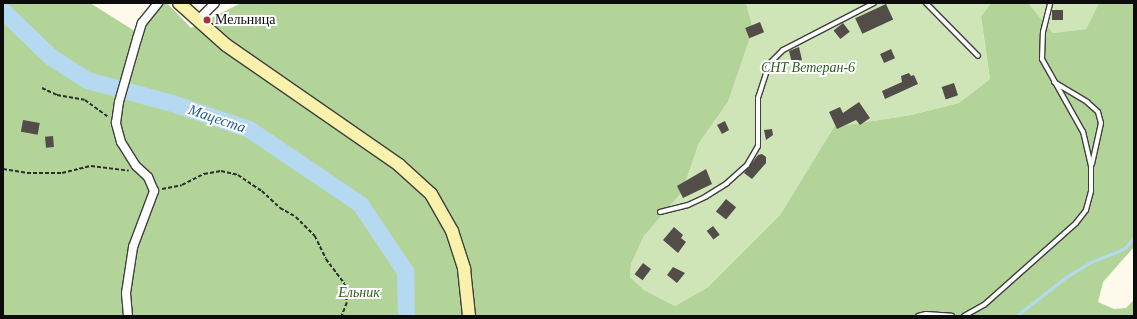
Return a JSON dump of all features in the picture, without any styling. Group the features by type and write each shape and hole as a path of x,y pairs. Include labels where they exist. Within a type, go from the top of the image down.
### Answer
{"street":[{"path":"128,316 126,293 134,247 154,191 148,177 136,166 120,142 116,123 119,102 142,23 158,3"},
{"path":"179,3 197,21 226,45 399,165 431,194 452,231 464,269 469,316"},
{"path":"197,21 215,3"}],"lane":[{"path":"660,212 688,205 705,197 727,183 746,165 760,140 758,98 769,64 783,50 874,3"},
{"path":"926,3 978,56"},
{"path":"1050,3 1043,32 1042,59 1083,132 1091,166"},
{"path":"964,316 984,305 1076,224 1086,210 1091,191 1091,166 1101,123 1098,112 1088,102 1054,82"},
{"path":"918,316 926,314 952,316"}],"path":[{"path":"42,88 57,95 85,100 116,123"},
{"path":"3,169 27,173 62,173 91,166 127,170 148,177"},
{"path":"154,191 182,185 204,174 221,171 244,179 280,208 296,217 315,236 326,259 345,284 347,302 342,316"}],"green space":[{"name":"Ельник","path":"3,3 90,3 138,33 162,3 167,3 191,28 241,3 746,3 753,29 728,102 699,143 682,192 644,236 631,264 630,277 644,290 675,306 708,287 780,215 834,127 911,115 959,103 990,79 981,17 991,3 1028,3 1053,33 1086,29 1099,3 1134,3 1134,247 1103,282 1098,302 1114,309 1126,308 1134,300 1134,316 3,316"},
{"name":"СНТ Ветеран-6","path":"746,3 991,3 981,18 990,79 959,103 911,115 834,127 780,215 708,287 675,306 644,290 630,277 631,264 644,236 682,192 699,143 728,102 753,29"},
{"path":"1028,3 1099,3 1086,29 1053,33"}],"building":[{"path":"886,4 893,19 862,34 855,18"},
{"path":"1052,10 1063,10 1063,20 1052,20"},
{"path":"760,22 764,32 749,38 745,28"},
{"path":"843,23 850,32 840,39 834,30"},
{"path":"799,47 802,60 792,63 789,51"},
{"path":"891,49 895,58 884,63 880,54"},
{"path":"909,73 911,76 914,75 918,84 885,99 882,91 902,82 901,76"},
{"path":"954,83 958,95 946,99 942,87"},
{"path":"859,102 870,118 860,125 856,120 837,129 829,112 840,107 843,113"},
{"path":"23,120 40,123 38,135 21,132"},
{"path":"725,121 729,130 722,134 717,125"},
{"path":"772,129 773,135 766,140 764,130"},
{"path":"53,136 54,147 46,148 45,137"},
{"path":"762,154 766,157 766,163 752,179 744,173 758,155"},
{"path":"706,169 712,184 683,198 677,186"},
{"path":"726,199 736,207 726,220 716,211"},
{"path":"713,226 720,235 713,240 707,231"},
{"path":"674,227 683,235 681,238 686,242 678,253 663,240"},
{"path":"643,263 651,269 643,280 635,274"},
{"path":"673,267 685,273 677,283 667,275"}],"waterway":[{"name":"Мацеста","path":"3,11 51,57 87,80 172,103 249,129 360,204 405,271 406,316"},
{"path":"1016,316 1066,277 1091,262 1125,248 1134,237"}],"place":[{"name":"Мельница","path":"207,20"}]}
